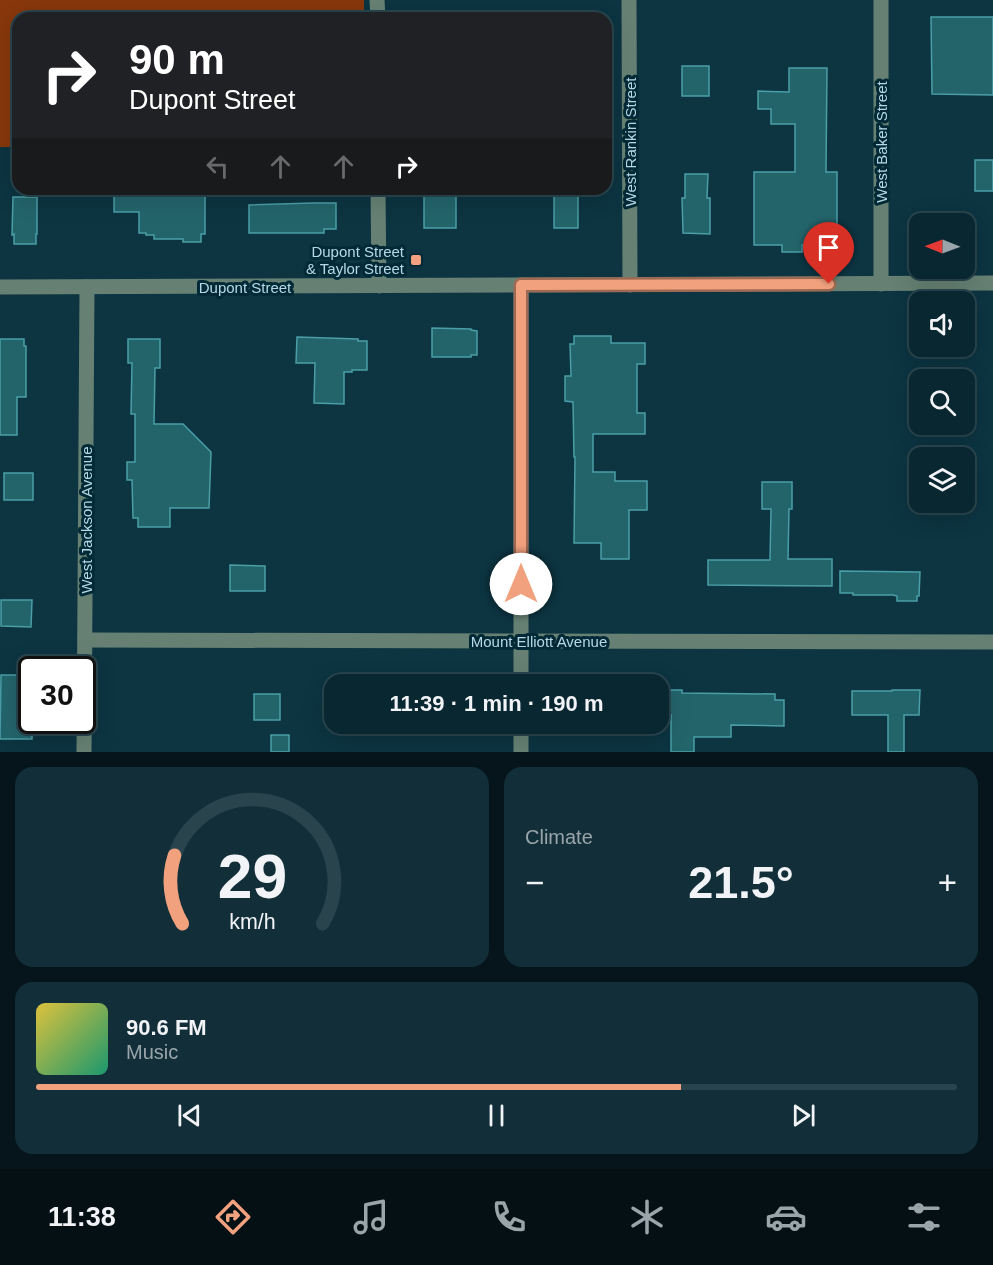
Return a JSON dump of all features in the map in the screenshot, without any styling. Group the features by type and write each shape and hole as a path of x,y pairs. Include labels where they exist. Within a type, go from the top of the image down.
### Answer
{"street":[{"name":"West Rankin Street","path":"629,0 630,285"},
{"name":"West Baker Street","path":"880,284 881,0"},
{"path":"378,195 379,286"},
{"name":"Dupont Street","path":"0,287 993,283"},
{"path":"521,285 521,674"},
{"name":"West Jackson Avenue","path":"84,752 87,287"},
{"name":"Mount Elliott Avenue","path":"85,640 993,642"},
{"path":"521,734 521,752"}],"shaded area":[{"path":"0,0 364,0 364,12 12,12 12,147 0,147"}],"building":[{"path":"931,17 993,17 993,95 932,94"},
{"path":"682,66 709,66 709,96 682,96"},
{"path":"789,68 827,68 826,172 837,172 837,245 802,245 802,252 782,252 782,245 754,245 754,172 795,172 795,124 771,124 771,109 758,109 758,91 789,92"},
{"path":"975,160 993,160 993,191 975,191"},
{"path":"685,174 708,174 710,234 683,233 682,198 685,198"},
{"path":"114,195 205,196 205,234 201,234 201,242 183,242 183,239 154,239 154,235 139,233 139,212 114,212"},
{"path":"424,195 456,195 456,228 424,228"},
{"path":"554,195 578,195 578,228 554,228"},
{"path":"13,197 37,197 36,244 14,244 14,234 12,235"},
{"path":"336,203 336,229 324,229 324,233 249,233 249,205"},
{"path":"432,328 477,331 477,355 432,357"},
{"path":"574,336 611,336 611,343 645,343 645,364 637,364 637,413 645,413 645,434 593,434 593,472 615,472 615,481 647,481 647,510 629,510 629,559 601,559 601,543 574,543 573,402 565,401 565,376 571,376 570,344 574,344"},
{"path":"297,337 367,341 367,370 344,372 344,404 314,403 315,363 296,363"},
{"path":"0,339 24,339 24,346 26,346 26,397 17,397 17,435 0,435"},
{"path":"128,339 160,339 160,368 155,368 154,424 183,424 211,452 209,508 170,508 170,527 138,527 138,518 133,518 132,480 127,480 127,462 135,462 135,414 131,414 132,363 128,363"},
{"path":"4,473 33,473 33,500 4,500"},
{"path":"762,482 792,482 788,559 832,559 832,586 708,585 708,560 770,560 771,509 762,509"},
{"path":"230,565 265,566 265,591 230,591"},
{"path":"840,571 920,572 919,596 917,596 917,601 897,601 897,596 893,595 840,593"},
{"path":"1,600 32,600 31,627 1,626"},
{"path":"1,675 18,675 18,734 32,734 32,739 0,739"},
{"path":"669,690 682,690 682,693 775,694 775,700 784,700 784,726 731,725 731,737 694,737 694,752 671,752 671,715 669,715"},
{"path":"920,690 919,715 904,715 904,752 888,752 888,715 852,715 852,691"},
{"path":"254,694 280,694 280,720 254,720"},
{"path":"271,735 289,735 289,752 271,752"}],"place":[{"name":"Dupont Street & Taylor Street","path":"416,260"}],"route":[{"path":"521,584 521,285 829,284"}]}
